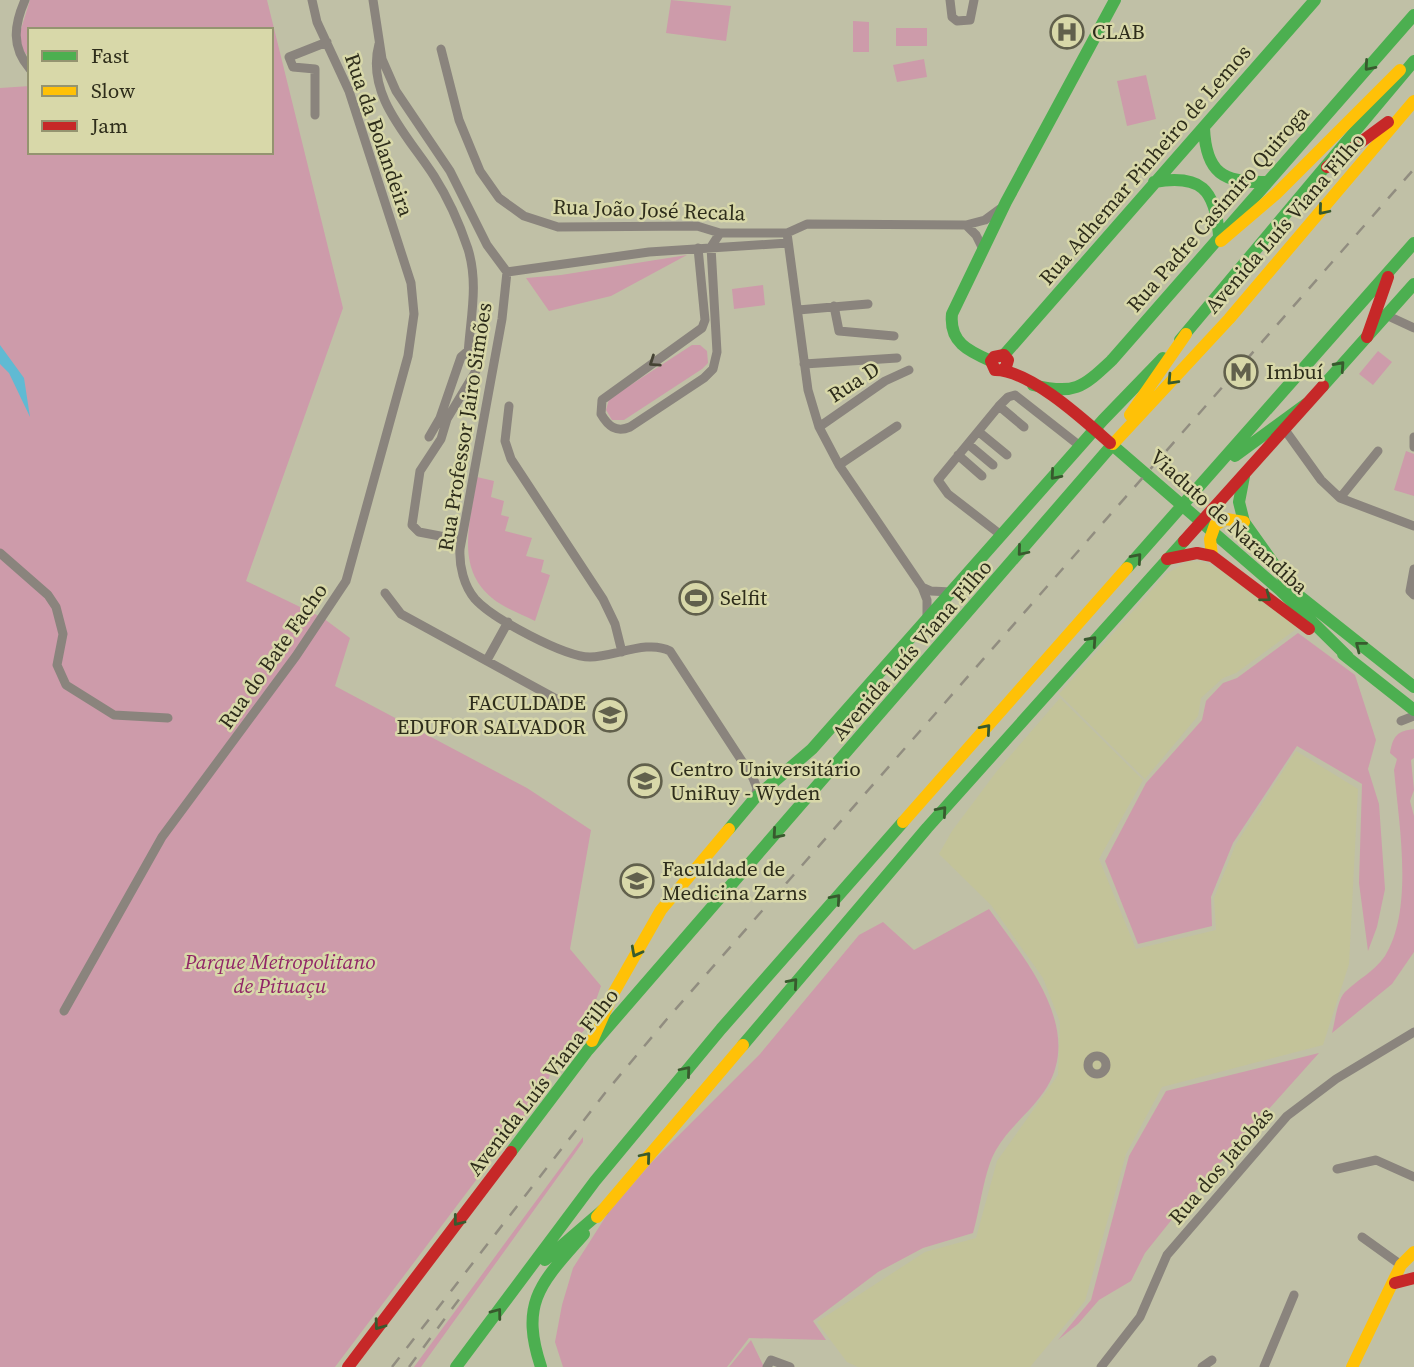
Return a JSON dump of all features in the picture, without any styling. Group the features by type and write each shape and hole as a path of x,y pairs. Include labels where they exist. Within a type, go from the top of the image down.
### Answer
{"main road":[{"name":"Rua Padre Casimiro Quiroga","path":"1084,421 1000,363 958,342 950,326 954,308 1006,202 1115,0"},
{"name":"Rua Adhemar Pinheiro de Lemos","path":"1000,363 1153,182 1204,128 1315,0"},
{"name":"Rua Padre Casimiro Quiroga","path":"1033,385 1061,392 1077,391 1112,360 1219,234 1414,15"},
{"path":"1203,253 1276,194 1380,87 1414,59"},
{"name":"Avenida Luís Viana Filho","path":"589,1050 613,994 654,919 755,799 812,749 1080,446 1186,334 1414,59"},
{"path":"1327,167 1414,101"},
{"name":"Avenida Luís Viana Filho","path":"348,1367 589,1050 1114,442 1237,310 1414,101"},
{"path":"1204,128 1206,154 1218,173 1241,182 1266,182"},
{"path":"1153,182 1180,180 1207,190 1216,204 1219,234"},
{"path":"456,1367 595,1181 721,1030 1414,243"},
{"path":"1367,337 1392,267"},
{"path":"541,1367 530,1333 533,1299 544,1281 927,828 1414,284"},
{"path":"1114,442 1146,388 1186,334"},
{"path":"1084,421 1079,402 1112,360"},
{"path":"1216,469 1306,404"},
{"name":"Viaduto de Narandiba","path":"1084,421 1280,590 1348,657"},
{"path":"1246,472 1239,502 1244,523 1284,579 1307,605 1414,687"},
{"path":"1212,556 1210,539 1215,525 1226,519 1244,523"},
{"path":"1167,559 1197,553 1212,556 1414,709"},
{"path":"518,1285 603,1210"},
{"path":"1352,1367 1395,1283 1401,1265 1414,1252"},
{"path":"1395,1283 1414,1278"}],"street":[{"path":"24,0 15,38 20,56 28,66"},
{"name":"Rua da Bolandeira","path":"312,0 327,43 349,91 411,283"},
{"path":"373,0 379,44 405,109 455,181 487,245 507,272 633,254 788,243"},
{"path":"950,0 952,17 960,21 970,20 974,0"},
{"path":"314,115 315,69 293,67 289,57 327,43"},
{"path":"379,44 376,73 387,103 400,130 442,189 465,240 472,266 473,326 468,351 461,357 440,418 429,436"},
{"name":"Rua João José Recala","path":"441,48 456,109 471,153 489,186 510,208 540,223 558,227 697,226 720,233 787,233 807,224 966,225 992,216 1006,202"},
{"path":"442,189 455,181"},
{"path":"966,225 976,235 983,249"},
{"path":"698,248 702,284 702,328 602,400 601,414 612,428 620,430 630,427 713,369 717,352 711,247 720,233"},
{"path":"787,233 804,363 819,427 839,465 922,587 927,600 927,618"},
{"name":"Rua Professor Jairo Simões","path":"507,272 502,319 461,540 461,570 467,587 476,600 508,622 577,656 658,648 670,651 753,778 757,788 755,799"},
{"name":"Rua do Bate Facho","path":"64,1011 162,837 302,648 346,581 408,356 414,314 411,283"},
{"path":"702,284 712,283"},
{"path":"798,310 868,304"},
{"path":"834,306 839,331 894,336"},
{"path":"1386,315 1414,328"},
{"path":"461,540 419,532 412,524 418,500 420,471 441,439 447,419 477,369 477,363 468,351"},
{"path":"804,363 897,358"},
{"name":"Rua D","path":"819,427 864,394 909,370"},
{"path":"1001,536 939,484 940,475 999,406 1008,397 1015,395 1080,446"},
{"path":"509,406 505,441 511,459 603,599 615,624 622,652"},
{"path":"999,406 1024,427"},
{"path":"839,465 897,426"},
{"path":"1285,430 1321,480 1340,498 1414,526"},
{"path":"979,432 1007,455"},
{"path":"1414,437 1414,447"},
{"path":"968,444 993,465"},
{"path":"1340,498 1378,451"},
{"path":"958,455 982,476"},
{"path":"0,553 48,595 56,607 63,634 57,665 66,685 114,715 169,718"},
{"path":"1414,569 1410,588 1414,595"},
{"path":"922,587 931,592 951,592"},
{"path":"385,593 401,614 560,701"},
{"path":"487,660 508,622"},
{"path":"1401,721 1414,716"},
{"path":"753,778 773,783"},
{"name":"Rua dos Jatobás","path":"1101,1367 1140,1317 1167,1255 1287,1116 1336,1079 1414,1032"},
{"path":"1337,1169 1376,1160 1414,1177"},
{"path":"1362,1237 1401,1265"},
{"path":"1264,1367 1294,1295"},
{"path":"767,1367 771,1360 790,1367"},
{"path":"1202,1367 1212,1360"}],"shaded area":[{"path":"1188,561 1204,562 1230,574 1299,627 1236,673 1223,678 1201,698 1198,716 1145,779 1059,694 1166,574"},
{"path":"1060,698 1143,780 1099,859 1136,949 1216,930 1214,898 1236,844 1296,751 1358,789 1349,964 1323,1045 1162,1087 1126,1154 1085,1301 1030,1367 858,1367 847,1362 817,1322 925,1252 976,1238 997,1161 1058,1075 1060,1022 1043,978 991,905 939,854 952,831 997,771"}],"green space":[{"name":"Parque Metropolitano de Pituaçu","path":"30,0 267,0 343,308 246,581 323,618 350,638 335,686 527,788 591,830 570,949 601,986 586,1028 553,1066 545,1089 335,1367 0,1367 0,88 28,86 28,154 273,154 273,28 28,28 28,56 17,42"},
{"path":"671,0 731,6 726,41 666,33"},
{"path":"853,21 869,22 869,52 853,52"},
{"path":"896,28 927,28 927,46 896,46"},
{"path":"924,59 927,77 897,82 893,65"},
{"path":"1146,75 1156,119 1127,126 1117,81"},
{"path":"687,255 611,296 549,311 526,278 561,275"},
{"path":"763,285 765,305 734,309 732,289"},
{"path":"692,345 700,345 707,351 708,363 702,369 624,420 612,420 606,410 609,399"},
{"path":"1378,351 1392,362 1373,385 1359,374"},
{"path":"1406,451 1414,454 1414,496 1394,490"},
{"path":"477,477 494,481 491,497 504,501 501,515 509,517 505,531 532,538 526,556 544,560 541,572 550,575 535,621 492,598 480,586 473,572 468,542"},
{"path":"1298,633 1355,675 1376,740 1368,769 1379,804 1385,889 1377,927 1368,951 1359,883 1362,784 1297,746 1233,843 1211,897 1212,926 1138,944 1105,861 1146,783 1202,720 1206,701 1223,683 1237,678"},
{"path":"1414,729 1414,758 1411,760 1414,790 1410,801 1414,816 1414,952 1392,984 1332,1033 1342,996 1381,962 1394,937 1402,891 1402,866 1394,770 1397,759 1390,753 1397,735"},
{"path":"989,909 1032,970 1054,1016 1058,1040 1056,1064 1047,1087 1007,1134 992,1158 973,1233 923,1248 878,1272 813,1321 826,1340 749,1338 727,1367 563,1367 555,1342 562,1305 573,1268 608,1213 651,1163 760,1054 859,935 883,922 914,950"},
{"path":"1319,1053 1189,1198 1145,1253 1131,1281 1099,1300 1078,1324 1058,1340 1091,1300 1129,1156 1166,1091"},
{"path":"583,1137 583,1142 421,1367 414,1367"},
{"path":"751,1340 764,1367 729,1367"}],"water":[{"path":"0,345 24,378 30,417 9,373 0,364"}],"railway":[{"path":"392,1367 605,1093 667,1019 1414,169"},
{"path":"409,1367 463,1294"}],"traffic: fast":[{"path":"991,361 968,349 957,339 952,314 1006,202 1115,0"},
{"path":"1004,355 1315,0"},
{"path":"1033,385 1059,389 1077,387 1112,360 1414,15"},
{"path":"1180,340 1414,61"},
{"path":"1204,128 1208,156 1220,172 1238,180 1266,182"},
{"path":"1154,182 1183,180 1203,188 1214,206 1219,235"},
{"path":"1127,568 1414,243"},
{"path":"1323,386 1414,284"},
{"path":"729,829 755,798 812,749 1103,420 1163,358"},
{"path":"1235,456 1306,404"},
{"path":"1110,443 1280,590 1348,657"},
{"path":"511,1152 588,1050 1113,444"},
{"path":"1244,476 1239,502 1244,522 1293,591 1414,687"},
{"path":"743,1045 927,828 1184,541"},
{"path":"1343,654 1414,710"},
{"path":"456,1367 595,1181 721,1029 903,822"},
{"path":"545,1260 603,1210"},
{"path":"541,1367 533,1325 538,1294 556,1266 584,1234"}],"traffic: slow":[{"path":"1221,241 1276,194 1400,70"},
{"path":"1113,444 1229,319 1414,101"},
{"path":"1130,415 1186,334"},
{"path":"1212,556 1210,539 1215,525 1226,519 1244,522"},
{"path":"903,822 1127,568"},
{"path":"592,1041 613,994 661,910 729,829"},
{"path":"597,1217 743,1045"},
{"path":"1352,1367 1401,1265 1414,1252"}],"traffic: jam":[{"path":"1327,167 1388,122"},
{"path":"1367,337 1388,277"},
{"path":"1005,370 1008,360 1004,355 994,357 991,361 995,370 1009,372 1040,387 1110,443"},
{"path":"1184,541 1323,386"},
{"path":"1167,559 1197,553 1212,556 1309,629"},
{"path":"348,1367 511,1152"},
{"path":"1395,1283 1414,1278"}],"place":[{"name":"CLAB","path":"1067,32"},
{"name":"Imbuí","path":"1241,372"},
{"name":"Selfit","path":"696,598"},
{"name":"FACULDADE EDUFOR SALVADOR","path":"610,715"},
{"name":"Centro Universitário UniRuy - Wyden","path":"645,781"},
{"name":"Faculdade de Medicina Zarns","path":"637,881"}]}
